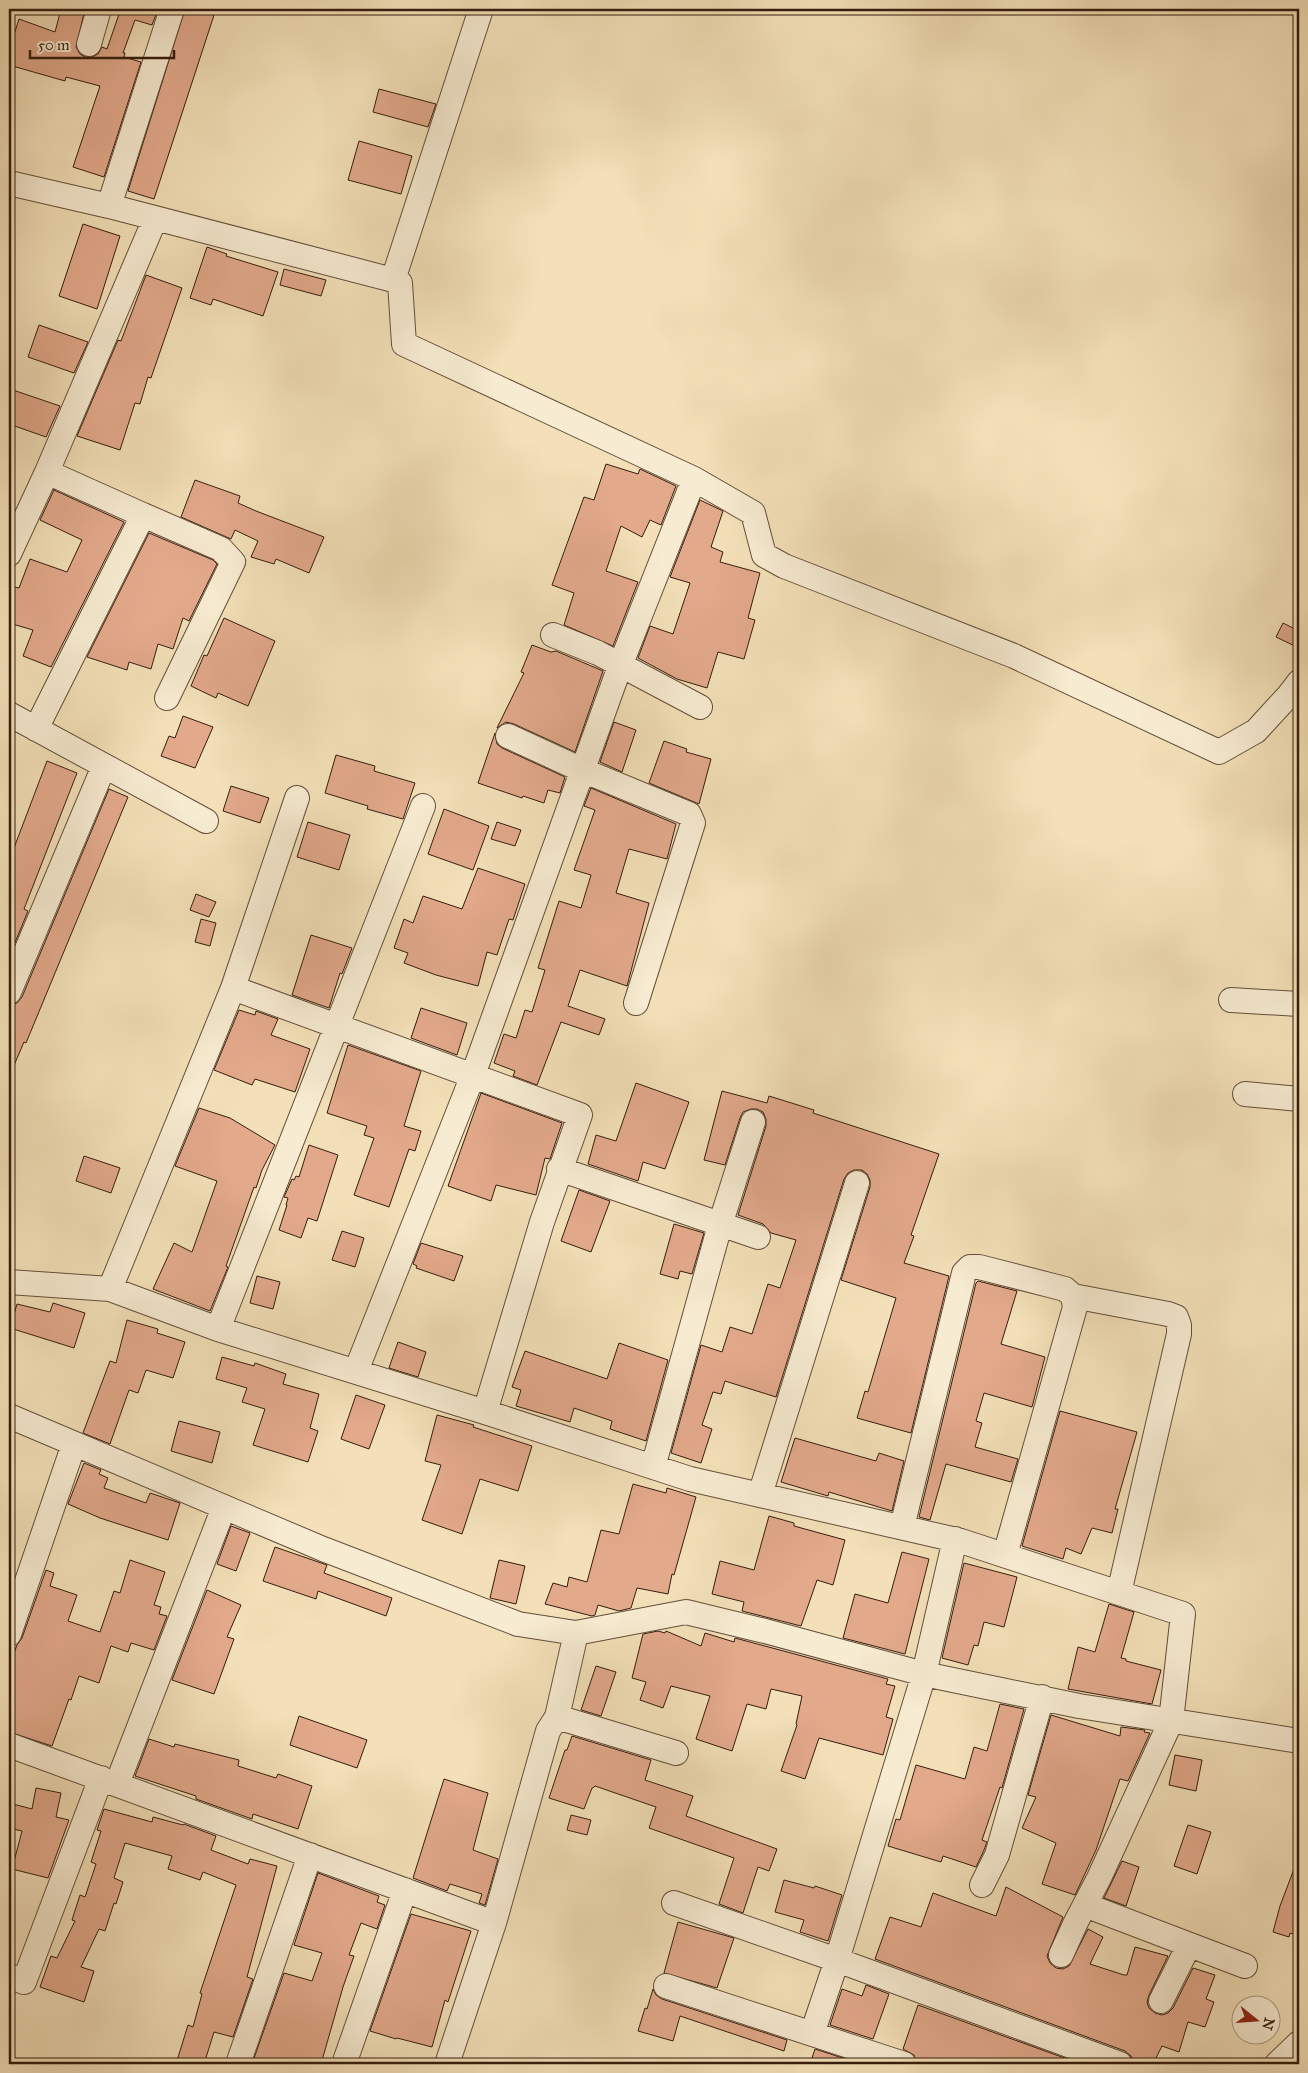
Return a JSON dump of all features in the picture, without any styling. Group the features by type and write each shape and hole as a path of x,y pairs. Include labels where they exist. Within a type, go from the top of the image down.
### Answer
{"street":[{"path":"89,44 99,9"},
{"path":"109,206 172,9"},
{"path":"394,280 481,9"},
{"path":"9,183 109,206 394,280 400,283 404,344 694,478 753,513 764,555 784,566 1014,656 1219,752 1256,731 1290,695 1299,682"},
{"path":"9,554 47,472 155,219"},
{"path":"47,472 221,549 234,562 167,698"},
{"path":"356,1371 473,1076 620,666 694,478"},
{"path":"36,729 143,515"},
{"path":"553,635 598,653 700,707"},
{"path":"9,714 206,821"},
{"path":"508,736 582,770 689,814 693,823 636,1003"},
{"path":"9,992 104,766"},
{"path":"110,1289 233,988 297,798"},
{"path":"218,1328 338,1026 422,806"},
{"path":"233,988 580,1115 559,1169 485,1412"},
{"path":"1231,1000 1299,1004"},
{"path":"1245,1094 1299,1099"},
{"path":"653,1467 720,1224 753,1122"},
{"path":"559,1169 758,1237"},
{"path":"760,1495 857,1183"},
{"path":"902,1527 964,1273 970,1267 1065,1289 1073,1296 1168,1314 1176,1317 1179,1334 1119,1593"},
{"path":"9,1282 110,1289 218,1328 690,1479 955,1539 1183,1614 1171,1721 1100,1878 1060,1955"},
{"path":"1005,1555 1075,1307 1073,1296"},
{"path":"9,1416 323,1549 518,1624 576,1633 686,1612 765,1631 924,1674 1079,1706 1299,1741"},
{"path":"9,1634 74,1444"},
{"path":"9,1976 24,1982 224,1507"},
{"path":"812,2034 837,1960 924,1674 955,1539"},
{"path":"447,2064 494,1923 548,1731 558,1716 576,1633"},
{"path":"982,1885 997,1854 1042,1697"},
{"path":"558,1716 676,1753"},
{"path":"9,1745 494,1923"},
{"path":"238,2064 310,1856"},
{"path":"344,2064 406,1890"},
{"path":"674,1903 837,1960 1120,2064"},
{"path":"1085,1905 1246,1966"},
{"path":"1161,2001 1189,1945"},
{"path":"666,1986 904,2064"},
{"path":"1277,2064 1299,2043"}],"building":[{"path":"61,9 85,9 76,47 80,54 85,57 92,57 98,54 102,47 107,49 119,14 112,12 112,9 158,9 152,25 135,20 123,53 125,53 124,57 141,62 104,177 73,167 100,86 66,77 65,81 9,65 9,51 19,19 55,32"},
{"path":"185,9 216,9 154,199 128,191"},
{"path":"379,89 436,104 428,127 373,112"},
{"path":"359,141 412,156 401,194 348,180"},
{"path":"83,224 120,236 97,309 59,296"},
{"path":"207,247 227,254 226,256 278,272 263,316 213,299 211,305 190,298"},
{"path":"284,269 326,280 321,296 280,285"},
{"path":"146,275 182,288 151,378 148,377 140,404 135,403 120,450 77,436 118,340 121,341"},
{"path":"39,325 88,342 74,373 28,357"},
{"path":"13,390 60,406 46,437 9,424 9,403"},
{"path":"606,464 638,474 640,469 676,486 661,525 650,520 642,537 621,526 606,571 638,582 613,646 564,625 574,593 552,585 584,497 594,500"},
{"path":"195,480 240,496 238,503 256,511 324,537 309,573 276,559 274,564 251,557 258,541 235,530 231,539 181,517"},
{"path":"54,490 124,522 51,667 23,656 33,630 9,623 9,586 19,588 30,559 67,572 82,540 40,520"},
{"path":"700,500 723,511 711,547 723,552 720,562 760,573 748,618 755,620 744,659 718,652 707,688 677,679 638,658 650,626 673,634 690,583 670,577"},
{"path":"149,533 213,560 217,564 189,621 183,618 173,649 158,644 151,669 129,662 127,670 87,657"},
{"path":"224,618 275,641 248,706 218,693 216,698 191,686 204,655 207,656"},
{"path":"1283,623 1299,631 1299,648 1276,637"},
{"path":"532,645 551,652 556,651 603,671 575,752 514,724 506,722 497,728 524,673 521,672"},
{"path":"183,716 213,727 195,768 161,756 169,736 175,738"},
{"path":"614,722 636,730 622,772 600,762"},
{"path":"495,733 497,744 502,748 565,777 560,793 548,790 544,803 523,796 522,798 478,783"},
{"path":"664,741 687,749 686,752 711,759 699,804 649,783"},
{"path":"336,755 375,766 374,771 415,783 403,819 367,809 368,806 325,793"},
{"path":"47,761 77,773 24,909 28,911 9,957 9,861"},
{"path":"231,786 269,798 260,823 223,811"},
{"path":"591,788 676,824 667,859 629,849 616,893 649,903 627,986 580,970 568,1006 605,1019 599,1035 561,1022 537,1085 513,1076 515,1071 494,1063 504,1034 516,1038 525,1010 532,1012 545,970 538,968 559,901 581,908 591,875 574,870 595,810 584,806"},
{"path":"109,789 128,797 26,1043 24,1042 9,1077 9,1005 17,1003 22,997"},
{"path":"444,809 489,826 473,870 428,854"},
{"path":"308,822 350,835 339,870 297,857"},
{"path":"497,822 521,830 515,846 491,839"},
{"path":"478,868 525,884 513,920 509,919 497,955 487,952 478,986 436,975 404,963 408,953 394,948 404,919 413,923 423,896 462,909"},
{"path":"196,894 216,902 209,917 190,910"},
{"path":"201,919 216,923 210,946 195,942"},
{"path":"311,935 352,948 342,974 340,973 329,1008 292,995"},
{"path":"421,1008 467,1023 457,1055 411,1038"},
{"path":"239,1010 255,1015 256,1011 278,1019 271,1035 310,1049 295,1092 255,1079 252,1085 214,1070"},
{"path":"348,1045 421,1071 404,1126 421,1131 415,1151 409,1149 389,1207 354,1195 374,1138 364,1135 367,1126 327,1113"},
{"path":"636,1083 689,1102 665,1169 643,1162 638,1181 588,1164 596,1135 616,1141"},
{"path":"722,1091 767,1103 769,1096 814,1110 813,1113 939,1154 911,1235 914,1236 904,1263 949,1276 911,1433 857,1418 865,1391 868,1392 896,1298 841,1280 870,1187 870,1180 867,1174 862,1170 854,1170 848,1173 844,1179 776,1397 725,1381 721,1394 713,1392 702,1425 712,1429 701,1463 671,1453 701,1345 722,1352 730,1327 752,1334 768,1284 780,1288 796,1240 771,1233 763,1224 738,1215 766,1126 763,1112 751,1109 743,1112 725,1165 704,1160"},
{"path":"481,1093 562,1123 550,1159 545,1158 536,1195 496,1185 491,1201 448,1186"},
{"path":"199,1108 230,1118 275,1145 262,1170 256,1188 254,1187 226,1266 228,1267 210,1311 153,1289 174,1243 192,1252 217,1181 175,1166"},
{"path":"309,1145 338,1155 317,1221 308,1218 301,1238 279,1230 287,1205 288,1198 284,1197 292,1179 294,1180 296,1176 299,1177"},
{"path":"84,1156 120,1168 111,1193 76,1181"},
{"path":"579,1190 610,1201 591,1252 561,1241"},
{"path":"674,1224 704,1233 692,1274 680,1271 678,1279 660,1274"},
{"path":"342,1231 364,1238 355,1267 332,1260"},
{"path":"421,1243 463,1256 454,1281 416,1268 417,1266 413,1264"},
{"path":"257,1276 280,1282 273,1309 250,1303"},
{"path":"978,1281 1017,1291 1001,1344 1045,1357 1032,1407 984,1393 976,1421 982,1423 975,1447 1018,1459 1011,1482 946,1464 930,1520 919,1517"},
{"path":"53,1303 85,1313 74,1348 10,1328 17,1304 50,1312"},
{"path":"127,1320 158,1329 157,1333 185,1342 173,1378 146,1370 138,1393 129,1390 110,1444 83,1433 110,1361 116,1363"},
{"path":"398,1342 426,1352 418,1377 389,1368"},
{"path":"619,1343 668,1360 646,1441 610,1429 612,1421 574,1408 570,1422 516,1406 521,1390 512,1387 525,1351 607,1379"},
{"path":"222,1357 254,1366 255,1363 286,1374 283,1384 319,1394 310,1428 318,1431 308,1462 253,1445 265,1409 242,1402 247,1388 216,1379"},
{"path":"356,1395 385,1405 369,1449 341,1439"},
{"path":"1060,1411 1137,1432 1115,1509 1118,1509 1112,1533 1092,1528 1081,1554 1066,1548 1063,1559 1022,1546"},
{"path":"437,1415 474,1425 473,1427 532,1446 518,1491 480,1479 462,1534 422,1520 441,1465 425,1461"},
{"path":"179,1421 220,1432 212,1463 171,1451"},
{"path":"795,1438 876,1461 879,1453 904,1461 892,1511 829,1492 828,1496 781,1482"},
{"path":"84,1463 101,1470 99,1474 108,1478 104,1488 146,1503 150,1493 180,1503 168,1540 100,1518 68,1504"},
{"path":"633,1484 666,1493 667,1488 696,1497 674,1575 672,1574 668,1594 637,1588 631,1608 619,1611 598,1605 595,1615 592,1616 545,1604 553,1583 567,1587 569,1577 587,1582 601,1530 619,1534"},
{"path":"769,1516 794,1523 794,1526 845,1540 833,1585 817,1580 801,1626 742,1611 744,1602 712,1594 720,1561 754,1570"},
{"path":"231,1526 250,1533 236,1571 217,1564"},
{"path":"275,1547 327,1565 324,1573 392,1598 386,1616 318,1591 316,1599 263,1581"},
{"path":"902,1552 929,1559 905,1654 843,1638 855,1594 888,1603"},
{"path":"130,1560 165,1572 154,1605 161,1607 159,1614 167,1616 154,1650 131,1643 128,1652 111,1646 99,1683 79,1676 52,1746 9,1732 9,1667 17,1645 22,1638 46,1570 54,1573 50,1586 77,1595 68,1621 100,1632 114,1591 120,1593"},
{"path":"499,1560 525,1566 516,1604 490,1598"},
{"path":"964,1563 1017,1577 1004,1627 984,1622 978,1646 974,1645 968,1665 942,1658"},
{"path":"207,1590 241,1605 227,1637 234,1639 214,1694 172,1680"},
{"path":"1109,1604 1134,1612 1121,1658 1161,1670 1152,1704 1068,1689 1078,1647 1095,1652"},
{"path":"658,1631 665,1633 666,1631 701,1646 705,1633 734,1642 735,1638 888,1679 886,1684 895,1686 886,1717 893,1719 883,1755 819,1738 805,1779 781,1771 797,1725 802,1696 771,1689 766,1709 747,1704 732,1751 696,1739 710,1696 671,1686 663,1708 640,1700 646,1682 632,1678 643,1634"},
{"path":"596,1666 616,1672 601,1716 581,1710"},
{"path":"1000,1704 1024,1709 1002,1788 1000,1787 982,1840 987,1842 976,1867 943,1856 941,1862 888,1846 896,1819 900,1820 916,1765 965,1779 974,1747 987,1751"},
{"path":"1051,1715 1120,1736 1121,1727 1145,1730 1144,1732 1150,1733 1128,1781 1120,1779 1096,1850 1075,1895 1042,1884 1056,1843 1022,1828 1036,1797 1028,1795"},
{"path":"299,1716 367,1740 357,1768 290,1745"},
{"path":"572,1736 651,1760 645,1780 693,1796 686,1816 777,1849 769,1871 758,1867 743,1913 719,1904 734,1858 649,1828 656,1807 595,1786 592,1788 584,1809 549,1798 565,1750 567,1750"},
{"path":"149,1739 174,1747 175,1744 239,1760 238,1766 276,1778 278,1774 312,1786 298,1829 253,1814 252,1819 196,1799 196,1796 135,1776"},
{"path":"1175,1755 1202,1760 1196,1791 1169,1785"},
{"path":"444,1779 488,1793 473,1850 498,1859 485,1905 479,1903 482,1894 450,1884 447,1891 413,1878"},
{"path":"36,1788 61,1793 56,1817 69,1820 48,1878 12,1869 22,1831 9,1828 9,1803 32,1809"},
{"path":"104,1809 152,1822 153,1817 184,1824 216,1836 211,1850 248,1864 250,1859 277,1866 247,1977 253,1979 233,2037 214,2032 204,2064 176,2064 188,2025 193,2027 202,1994 200,1993 236,1885 203,1872 200,1880 168,1869 172,1856 125,1843 114,1878 123,1882 116,1904 114,1903 105,1931 99,1929 81,1967 94,1971 84,2002 40,1987 51,1956 57,1958 75,1921 72,1920 80,1895 85,1897 96,1864 91,1862 101,1831 97,1830"},
{"path":"571,1815 591,1820 587,1835 567,1830"},
{"path":"1188,1825 1211,1832 1197,1874 1174,1866"},
{"path":"1122,1861 1139,1867 1126,1906 1104,1898"},
{"path":"1297,1861 1299,1861 1299,1936 1290,1933 1289,1937 1273,1932 1280,1906"},
{"path":"318,1873 379,1896 377,1902 385,1905 377,1929 361,1923 349,1955 354,1956 321,2064 252,2064 284,1973 312,1981 322,1953 294,1945"},
{"path":"784,1880 814,1888 815,1886 842,1895 828,1941 800,1932 804,1920 775,1912"},
{"path":"1006,1887 1063,1917 1047,1956 1050,1963 1056,1968 1063,1969 1069,1966 1088,1929 1103,1937 1090,1964 1127,1975 1135,1947 1168,1956 1147,2002 1149,2008 1155,2013 1162,2015 1168,2013 1173,2008 1193,1968 1215,1975 1206,1999 1214,2002 1205,2027 1188,2022 1179,2052 1162,2046 1153,2064 1133,2064 1131,2056 1125,2051 875,1959 890,1917 921,1927 933,1893 996,1916"},
{"path":"411,1914 471,1931 448,2002 445,2000 432,2047 370,2031"},
{"path":"678,1922 734,1938 717,1988 664,1973"},
{"path":"866,1985 889,1994 873,2039 830,2025 842,1989 862,1996"},
{"path":"653,1989 656,1995 662,1999 787,2040 784,2051 680,2016 673,2041 638,2031"},
{"path":"918,2005 1081,2064 1032,2064 1018,2059 1017,2064 917,2064 914,2055 903,2049"},
{"path":"815,2049 861,2064 823,2064 811,2061"}]}
